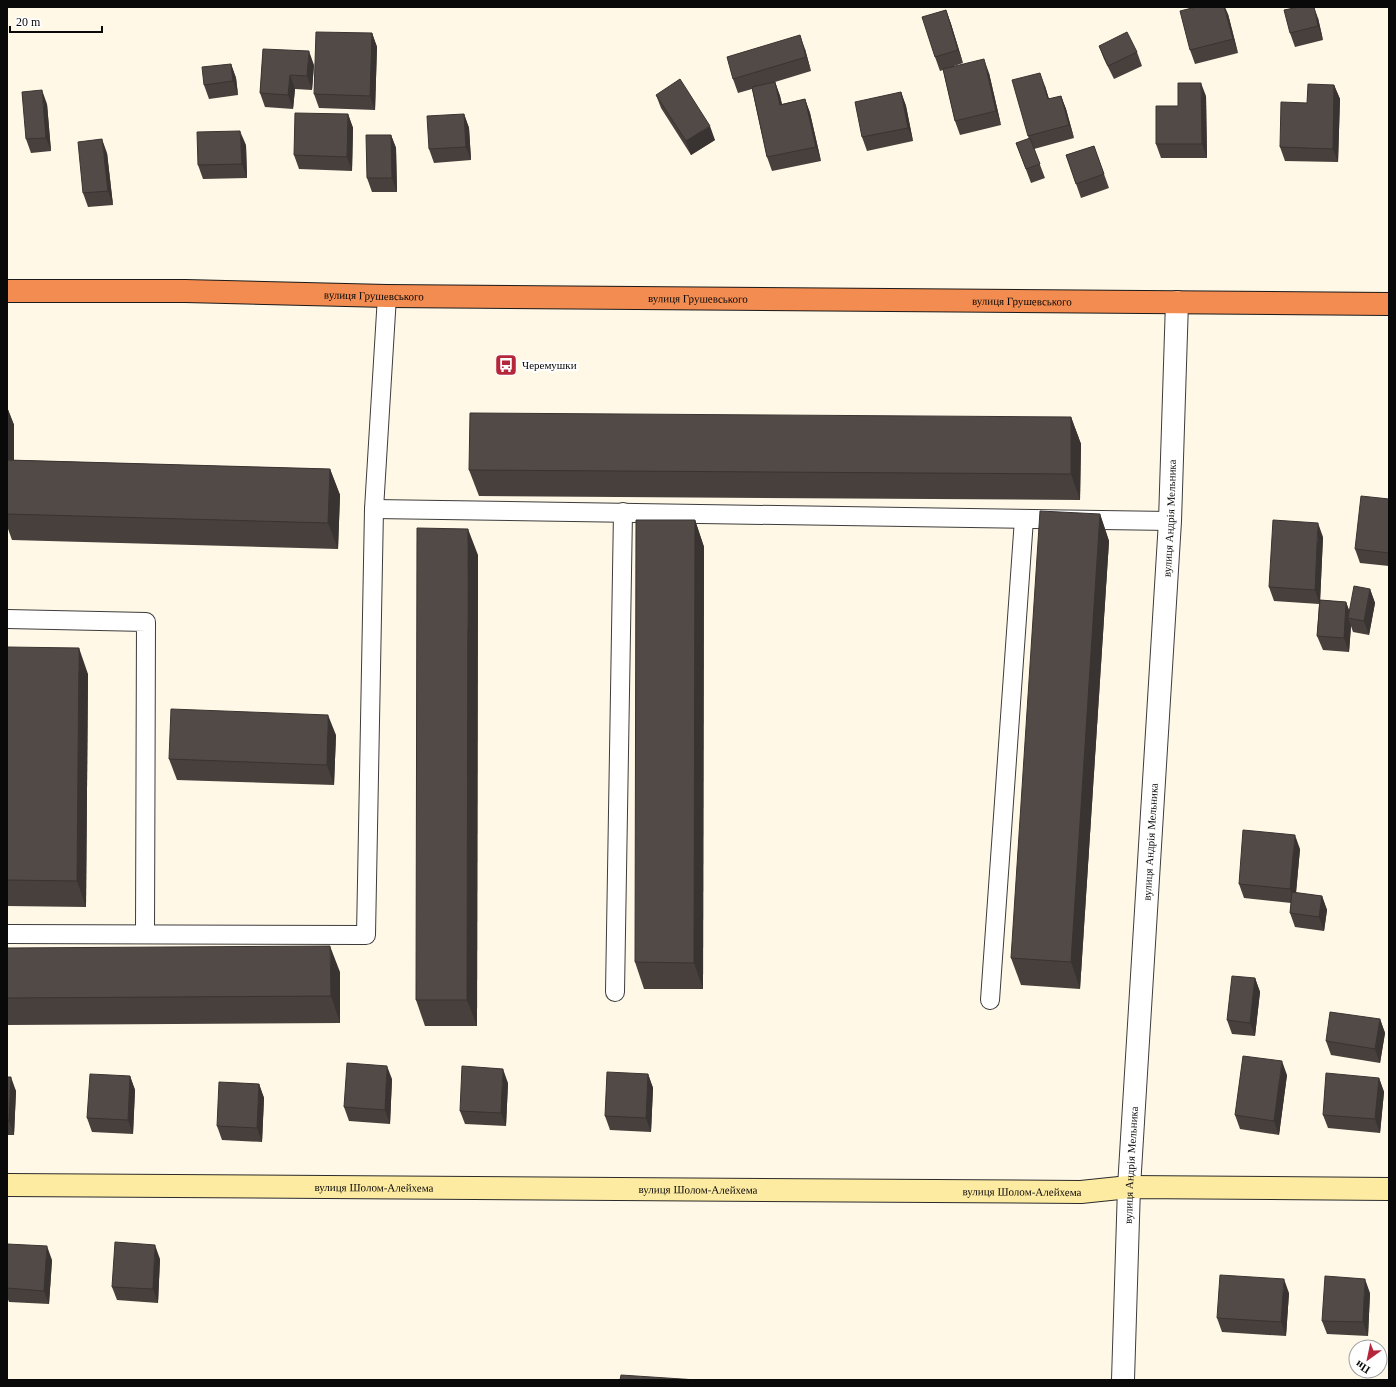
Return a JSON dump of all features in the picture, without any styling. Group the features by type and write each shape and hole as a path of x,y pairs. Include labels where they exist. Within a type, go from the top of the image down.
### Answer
{"highway":[{"name":"вулиця Грушевського","path":"7,291 185,291 387,296 1389,304"}],"street":[{"name":"вулиця Андрія Мельника","path":"1123,1380 1129,1187 1170,521 1177,302"},
{"name":"вулиця Шолом-Алейхема","path":"7,1185 1065,1192 1129,1187 1389,1189"}],"lane":[{"path":"7,934 366,935 374,509 387,296"},
{"path":"374,509 1170,521"},
{"path":"615,992 623,512"},
{"path":"990,1000 1024,519"},
{"path":"7,619 146,622 145,934"}],"building":[{"path":"1196,7 1224,7 1233,39 1190,50 1180,11"},
{"path":"1299,7 1314,7 1318,26 1290,33 1284,10"},
{"path":"946,10 958,50 935,57 922,17"},
{"path":"316,32 372,33 370,96 314,94"},
{"path":"1127,32 1137,52 1108,66 1099,46"},
{"path":"800,35 806,57 733,79 727,57"},
{"path":"263,49 309,51 307,76 290,75 288,95 260,93"},
{"path":"984,59 996,111 955,121 943,69"},
{"path":"231,64 233,81 204,85 202,67"},
{"path":"1040,73 1048,99 1061,96 1069,125 1028,136 1012,80"},
{"path":"680,79 710,126 686,141 656,95"},
{"path":"775,82 780,105 805,99 816,147 767,157 752,87"},
{"path":"1178,83 1201,83 1202,144 1156,144 1156,106 1178,106"},
{"path":"1308,84 1334,85 1333,149 1280,147 1281,102 1307,103"},
{"path":"42,90 46,138 26,139 22,92"},
{"path":"901,92 908,128 862,137 855,102"},
{"path":"295,113 348,114 347,157 294,155"},
{"path":"464,114 466,147 429,149 427,116"},
{"path":"240,131 242,164 198,165 197,132"},
{"path":"366,135 391,135 392,178 367,178"},
{"path":"1030,138 1040,164 1026,169 1016,143"},
{"path":"102,139 108,191 83,193 78,142"},
{"path":"1094,146 1104,174 1076,184 1066,155"},
{"path":"470,413 1071,417 1071,474 469,470"},
{"path":"7,460 330,469 328,523 7,514"},
{"path":"1361,496 1389,499 1389,553 1355,549"},
{"path":"1040,511 1100,514 1071,962 1011,958"},
{"path":"636,520 695,520 694,963 635,962"},
{"path":"1273,520 1318,523 1315,590 1269,587"},
{"path":"417,528 468,529 467,1000 416,1000"},
{"path":"1354,586 1370,589 1364,621 1348,618"},
{"path":"1320,600 1346,602 1344,638 1317,636"},
{"path":"7,647 79,648 77,881 7,880"},
{"path":"171,709 328,715 327,765 169,759"},
{"path":"1243,830 1295,835 1290,889 1239,884"},
{"path":"1292,892 1322,896 1319,917 1290,913"},
{"path":"330,946 331,996 7,998 7,948"},
{"path":"1232,976 1255,978 1250,1023 1227,1020"},
{"path":"1330,1012 1380,1019 1375,1049 1326,1041"},
{"path":"1243,1056 1282,1061 1274,1121 1235,1115"},
{"path":"347,1063 387,1066 385,1110 344,1107"},
{"path":"462,1066 503,1069 501,1113 460,1111"},
{"path":"607,1072 648,1074 646,1118 605,1116"},
{"path":"1326,1073 1379,1078 1375,1119 1323,1115"},
{"path":"90,1074 130,1076 128,1120 87,1118"},
{"path":"7,1077 11,1077 9,1121 7,1121"},
{"path":"219,1082 259,1084 257,1128 217,1126"},
{"path":"115,1242 155,1245 153,1289 112,1287"},
{"path":"7,1244 47,1246 44,1291 7,1288"},
{"path":"1220,1275 1284,1279 1281,1322 1217,1318"},
{"path":"1325,1276 1365,1279 1363,1322 1322,1321"},
{"path":"621,1375 697,1380 620,1380"}],"place":[{"name":"Черемушки","path":"506,365"}]}
